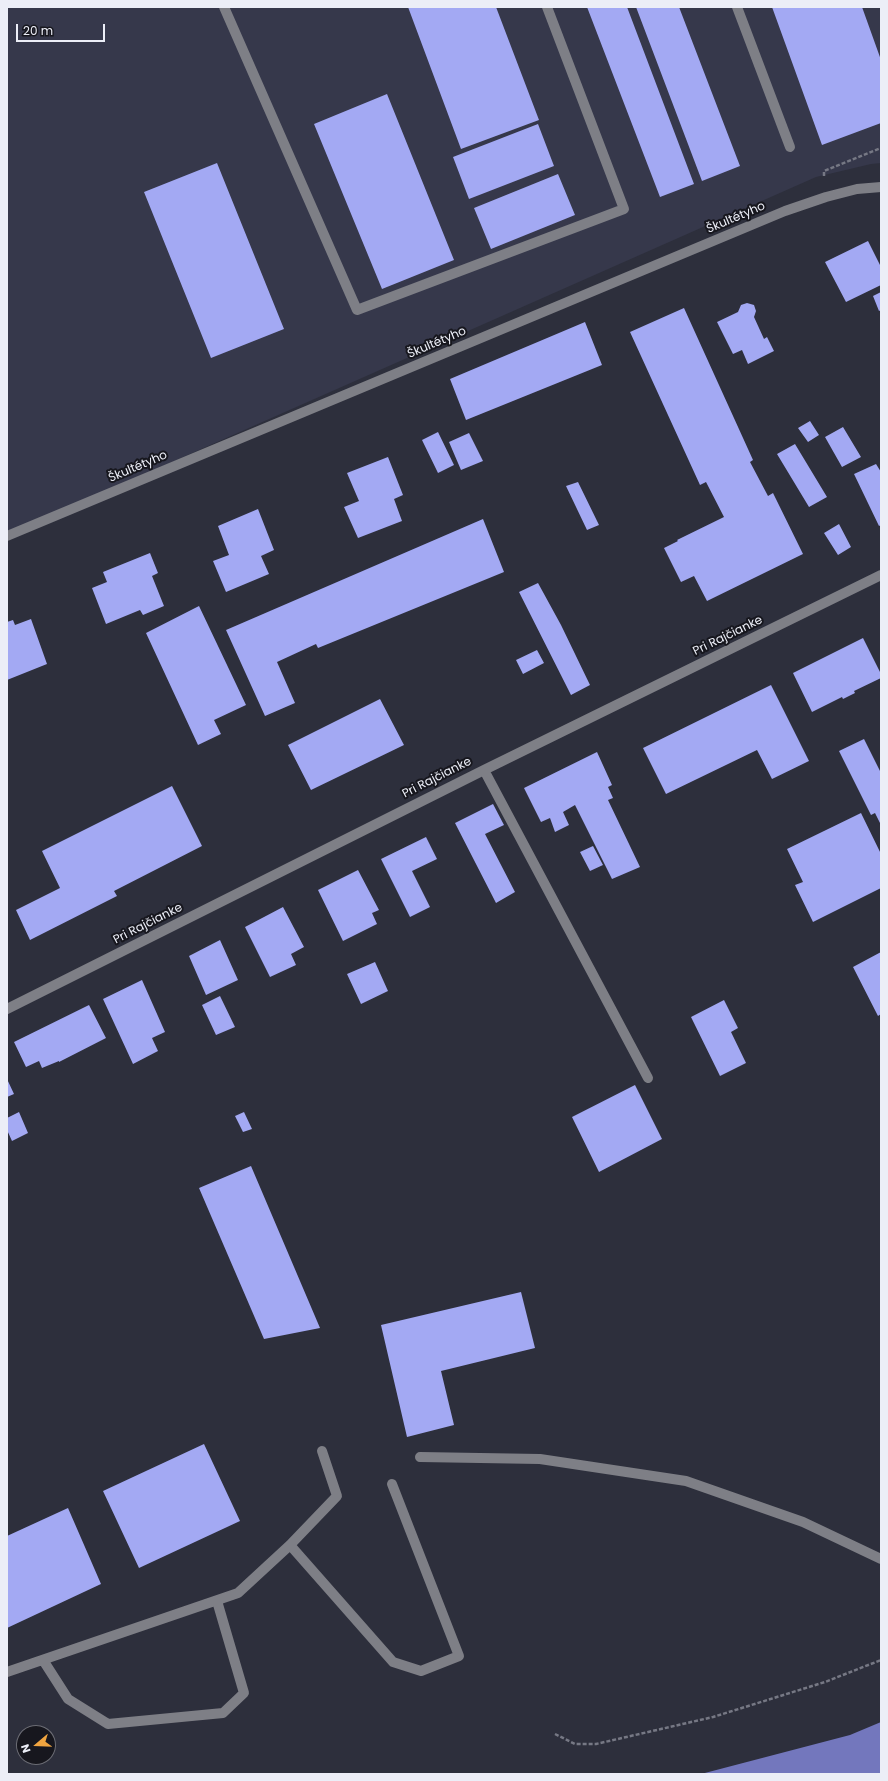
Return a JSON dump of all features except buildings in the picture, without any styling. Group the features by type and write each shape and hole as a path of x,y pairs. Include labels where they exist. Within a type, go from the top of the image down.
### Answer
{"street":[{"path":"224,7 357,310 624,209 547,7"},
{"path":"736,7 790,147"},
{"name":"Škultétyho","path":"7,536 785,211 826,197 857,190 881,187"},
{"name":"Pri Rajčianke","path":"7,1009 484,770 881,575"},
{"path":"484,770 648,1078"},
{"path":"7,1672 238,1593 290,1545 338,1496 322,1452"},
{"path":"420,1457 540,1460 686,1481 803,1522 881,1560"},
{"path":"290,1545 393,1662 421,1671 459,1656 392,1484"},
{"path":"43,1660 68,1699 108,1724 224,1713 244,1693 217,1600"}],"path":[{"path":"556,1734 575,1744 596,1744 713,1717 825,1682 881,1660"}],"shaded area":[{"path":"7,7 881,7 881,163 816,177 7,535"}],"water":[{"path":"881,1722 881,1774 701,1774 850,1735"}]}
